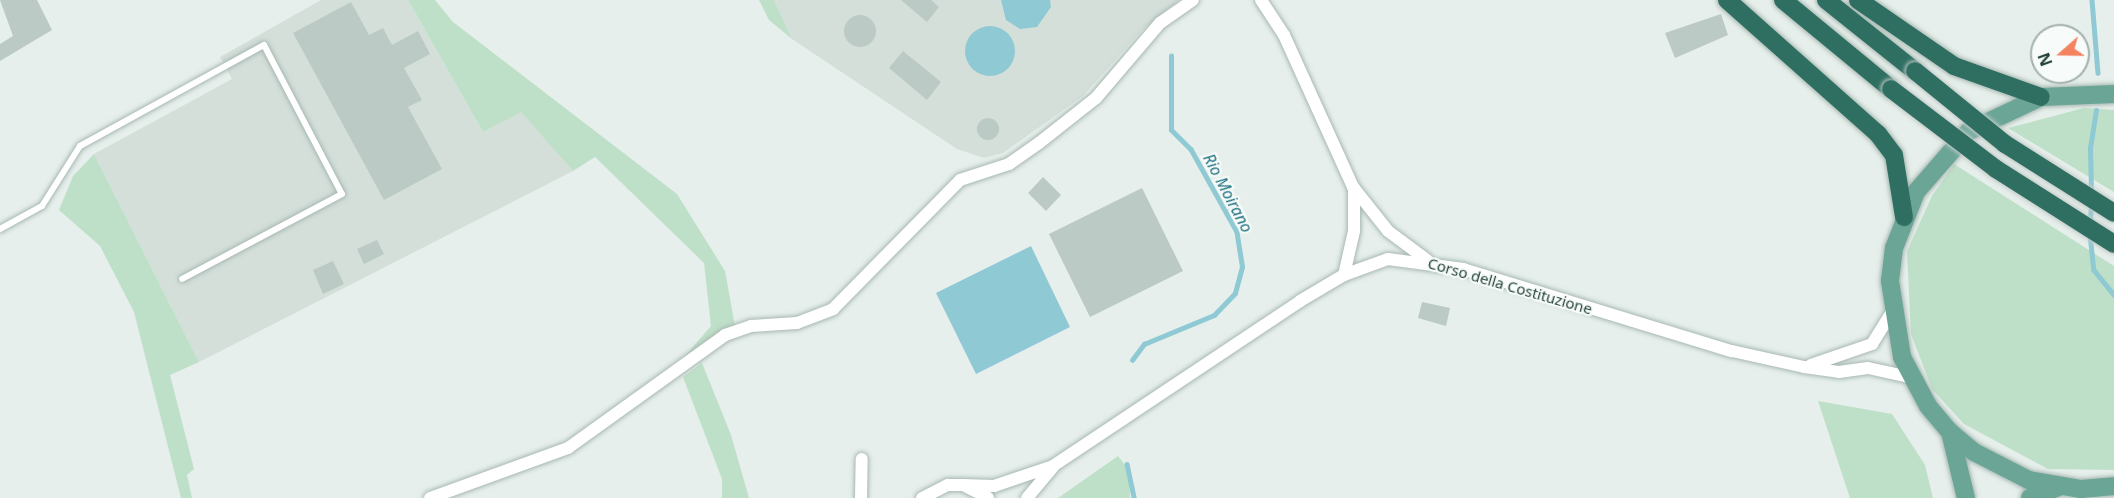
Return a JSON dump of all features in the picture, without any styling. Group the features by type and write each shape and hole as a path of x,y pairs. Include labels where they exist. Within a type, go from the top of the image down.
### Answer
{"highway":[{"path":"1727,0 1878,134 1894,155 1904,217"},
{"path":"1783,0 1891,89 1996,169 2114,244"},
{"path":"1826,0 2005,144 2114,213"},
{"path":"1858,0 1954,66 2042,97"}],"main road":[{"path":"2114,94 2042,97 1991,117 1948,149 1904,217 1890,281 1892,314 1910,377 1950,432 2000,468 2059,487 2114,486"},
{"path":"1950,432 1966,498"},
{"path":"2030,498 2059,487"}],"street":[{"path":"430,498 568,448 725,335 751,326 797,324 832,309 973,173 1009,164 1096,98 1160,23 1193,0"},
{"path":"1261,0 1284,35 1353,187 1388,231 1430,262"},
{"path":"1344,274 1354,231 1353,187"},
{"name":"Corso della Costituzione","path":"1053,466 1344,274 1388,259 1430,262 1676,336 1804,367 1839,372 1868,368 1910,377"},
{"path":"1804,367 1872,344 1892,314"},
{"path":"861,498 862,459"},
{"path":"922,498 948,485 993,486 1053,466"},
{"path":"1027,498 1053,466"},
{"path":"963,485 988,498"}],"lane":[{"path":"0,229 42,206 80,146 264,45 342,194 182,279"}],"shaded area":[{"path":"321,0 408,0 483,132 521,111 573,171 199,362 94,154 232,79 220,57"},
{"path":"774,0 1179,0 1142,30 1083,96 1003,153 984,158 957,149 792,39"}],"green space":[{"path":"408,0 435,0 453,22 677,194 725,271 735,326 686,355 711,326 704,263 595,157 573,171 521,112 483,132"},
{"path":"759,0 774,0 792,39 769,20"},
{"path":"2084,108 2114,110 2114,192 2008,128"},
{"path":"94,154 199,362 170,375 194,469 187,475 192,498 181,498 134,312 100,246 59,210 73,176"},
{"path":"1954,164 2114,266 2114,470 2048,469 1964,424 1932,389 1911,334 1907,251 1932,196"},
{"path":"702,363 731,435 749,498 722,498 722,479 683,377"},
{"path":"1818,401 1892,414 1925,465 1933,498 1850,498"},
{"path":"1118,456 1129,470 1130,498 1058,498"}],"water":[{"path":"1001,0 1050,0 1051,7 1037,27 1020,29 1006,20"},
{"path":"985,26 995,26 1008,33 1015,46 1015,56 1008,69 995,76 985,76 976,72 969,65 965,56 965,46 969,37 976,30"},
{"path":"1031,246 1070,327 976,374 936,293"}],"building":[{"path":"0,0 37,0 52,30 0,61 0,44 13,36"},
{"path":"901,0 931,0 939,7 927,22"},
{"path":"351,2 369,35 383,28 392,45 418,31 430,54 404,68 422,100 408,107 442,169 384,200 293,33"},
{"path":"1721,14 1728,35 1675,58 1665,33"},
{"path":"860,15 871,20 876,31 871,42 860,47 849,42 844,31 849,20"},
{"path":"903,51 941,82 927,100 889,68"},
{"path":"988,118 996,121 999,129 996,137 988,140 980,137 977,129 980,121"},
{"path":"1043,177 1061,195 1046,211 1028,193"},
{"path":"1142,188 1183,271 1090,317 1049,234"},
{"path":"377,240 384,254 364,264 357,249"},
{"path":"333,261 344,284 323,294 313,270"},
{"path":"1422,302 1450,308 1446,326 1418,318"}],"waterway":[{"path":"2092,0 2098,73"},
{"name":"Rio Moirano","path":"1132,360 1144,344 1214,315 1235,293 1242,267 1236,231 1191,150 1171,130 1171,56"},
{"path":"2091,192 2090,148 2096,110"},
{"path":"2090,222 2091,204"},
{"path":"2090,234 2094,270 2114,295"},
{"name":"Rio Moirano","path":"1127,464 1134,498"}]}
